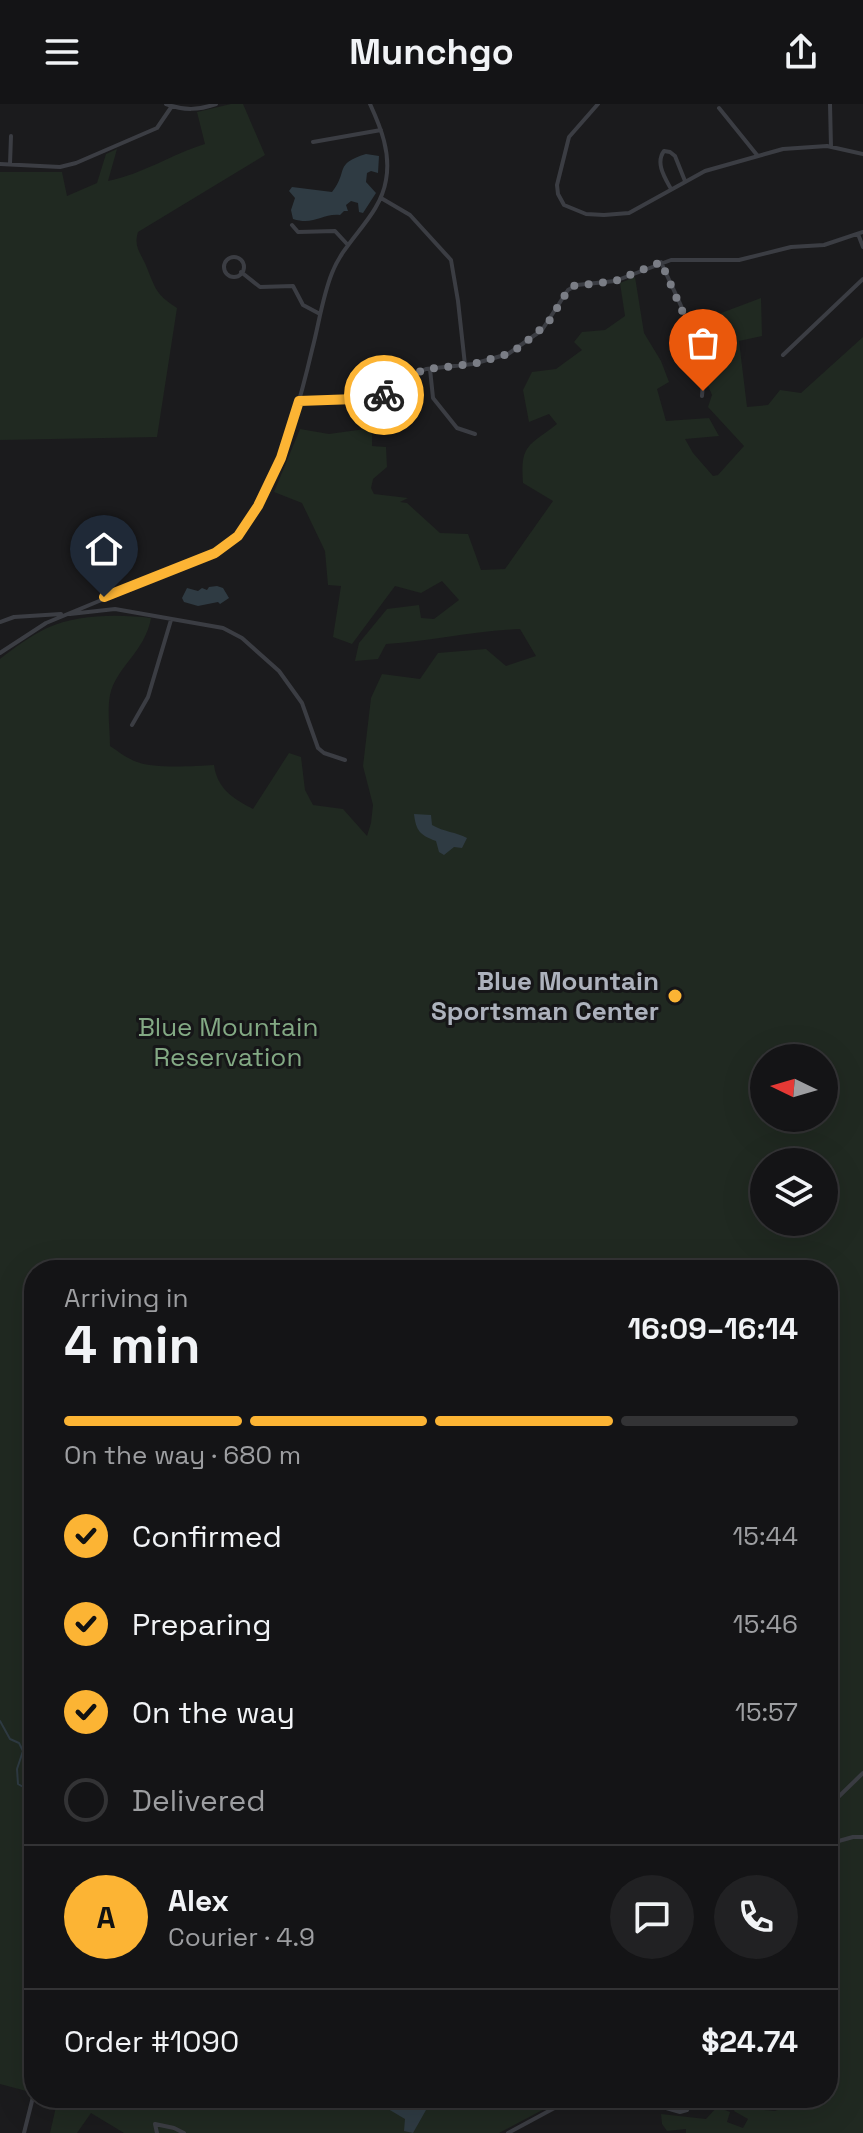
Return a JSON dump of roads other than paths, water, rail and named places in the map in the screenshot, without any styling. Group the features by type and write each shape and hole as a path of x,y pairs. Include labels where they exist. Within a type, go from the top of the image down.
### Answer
{"street":[{"path":"0,164 60,167 76,163 157,128 171,106 197,110 216,104"},
{"path":"0,653 25,635 65,614 215,553 230,543 251,518 275,470 299,401 332,273 347,244 381,198 388,170 385,142 370,104"},
{"path":"598,104 569,137 557,185 564,205 586,214 629,213 715,168 783,149 831,147 863,154"},
{"path":"830,104 831,147"},
{"path":"719,108 757,155"},
{"path":"313,142 381,130"},
{"path":"10,164 11,136"},
{"path":"671,189 660,164 660,155 664,151 675,156 685,181"},
{"path":"381,198 410,215 451,260 465,365"},
{"path":"292,225 298,232 335,231 347,244"},
{"path":"299,401 384,395 412,375 430,369 465,365 508,354 548,323 573,286 615,281 679,258 739,260 791,247 824,245 860,233 863,247"},
{"path":"239,258 243,263 241,272 234,276 227,273 224,266 227,260 239,258"},
{"path":"661,262 700,352 702,396"},
{"path":"241,272 260,287 293,286 303,305 320,314"},
{"path":"783,355 863,279"},
{"path":"430,369 435,402 457,428 475,434"},
{"path":"0,622 14,617 107,609 223,628 242,638 276,668 302,703 318,748 345,760"},
{"path":"132,725 148,697 171,620"},
{"path":"838,1797 863,1773"},
{"path":"838,1841 863,1837"},
{"path":"24,2133 30,2108"},
{"path":"508,2133 555,2108"},
{"path":"666,2108 680,2112 688,2108"},
{"path":"157,2133 155,2124 184,2133"},
{"path":"522,2126 527,2132"},
{"path":"163,2133 168,2128"}],"waterway":[{"path":"0,1721 10,1739 19,1743 23,1751 17,1769 18,1784 24,1787"}],"place":[{"name":"Blue Mountain Sportsman Center","path":"675,996"}],"park label":[{"name":"Blue Mountain Reservation","path":"228,1042"}]}
